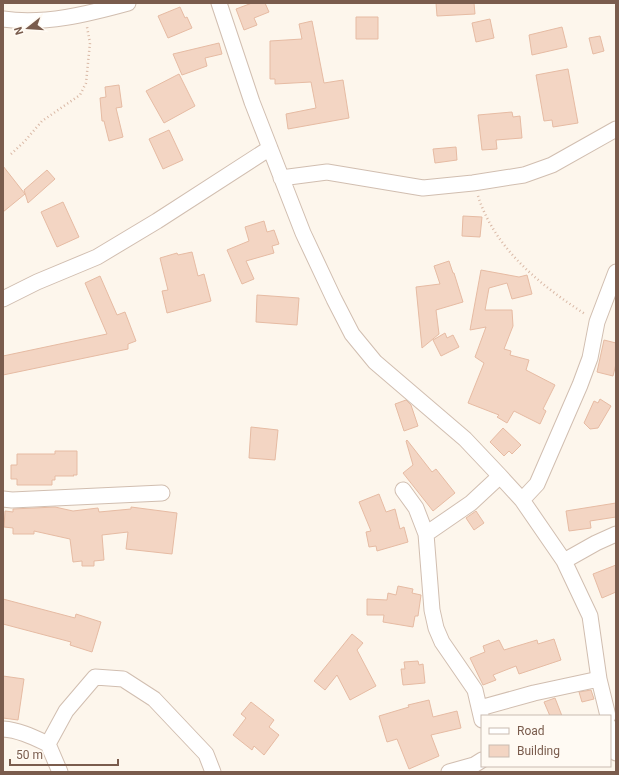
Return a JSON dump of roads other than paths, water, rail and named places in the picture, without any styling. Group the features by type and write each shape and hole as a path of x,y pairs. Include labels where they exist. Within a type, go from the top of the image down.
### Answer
{"street":[{"path":"3,20 51,20 128,3"},
{"path":"219,3 252,102 303,234 352,334 375,362 426,404 465,439 500,476 522,500 564,561 590,616 599,679 608,715"},
{"path":"281,178 327,172 423,188 473,183 524,175 552,166 616,129"},
{"path":"3,298 97,257 157,221 270,148"},
{"path":"522,500 537,484 580,386 590,358 597,322 616,272"},
{"path":"426,534 471,503 500,476"},
{"path":"403,490 416,508 426,534 432,610 436,628 442,642 475,690 481,714 534,693 599,679"},
{"path":"3,499 12,500 162,493"},
{"path":"564,561 596,543 616,534"},
{"path":"48,744 66,711 95,677 123,679 154,699 206,754 213,772"},
{"path":"3,730 12,730 31,736 48,744 60,772"},
{"path":"611,731 616,753"},
{"path":"449,772 474,765 481,761"}]}
